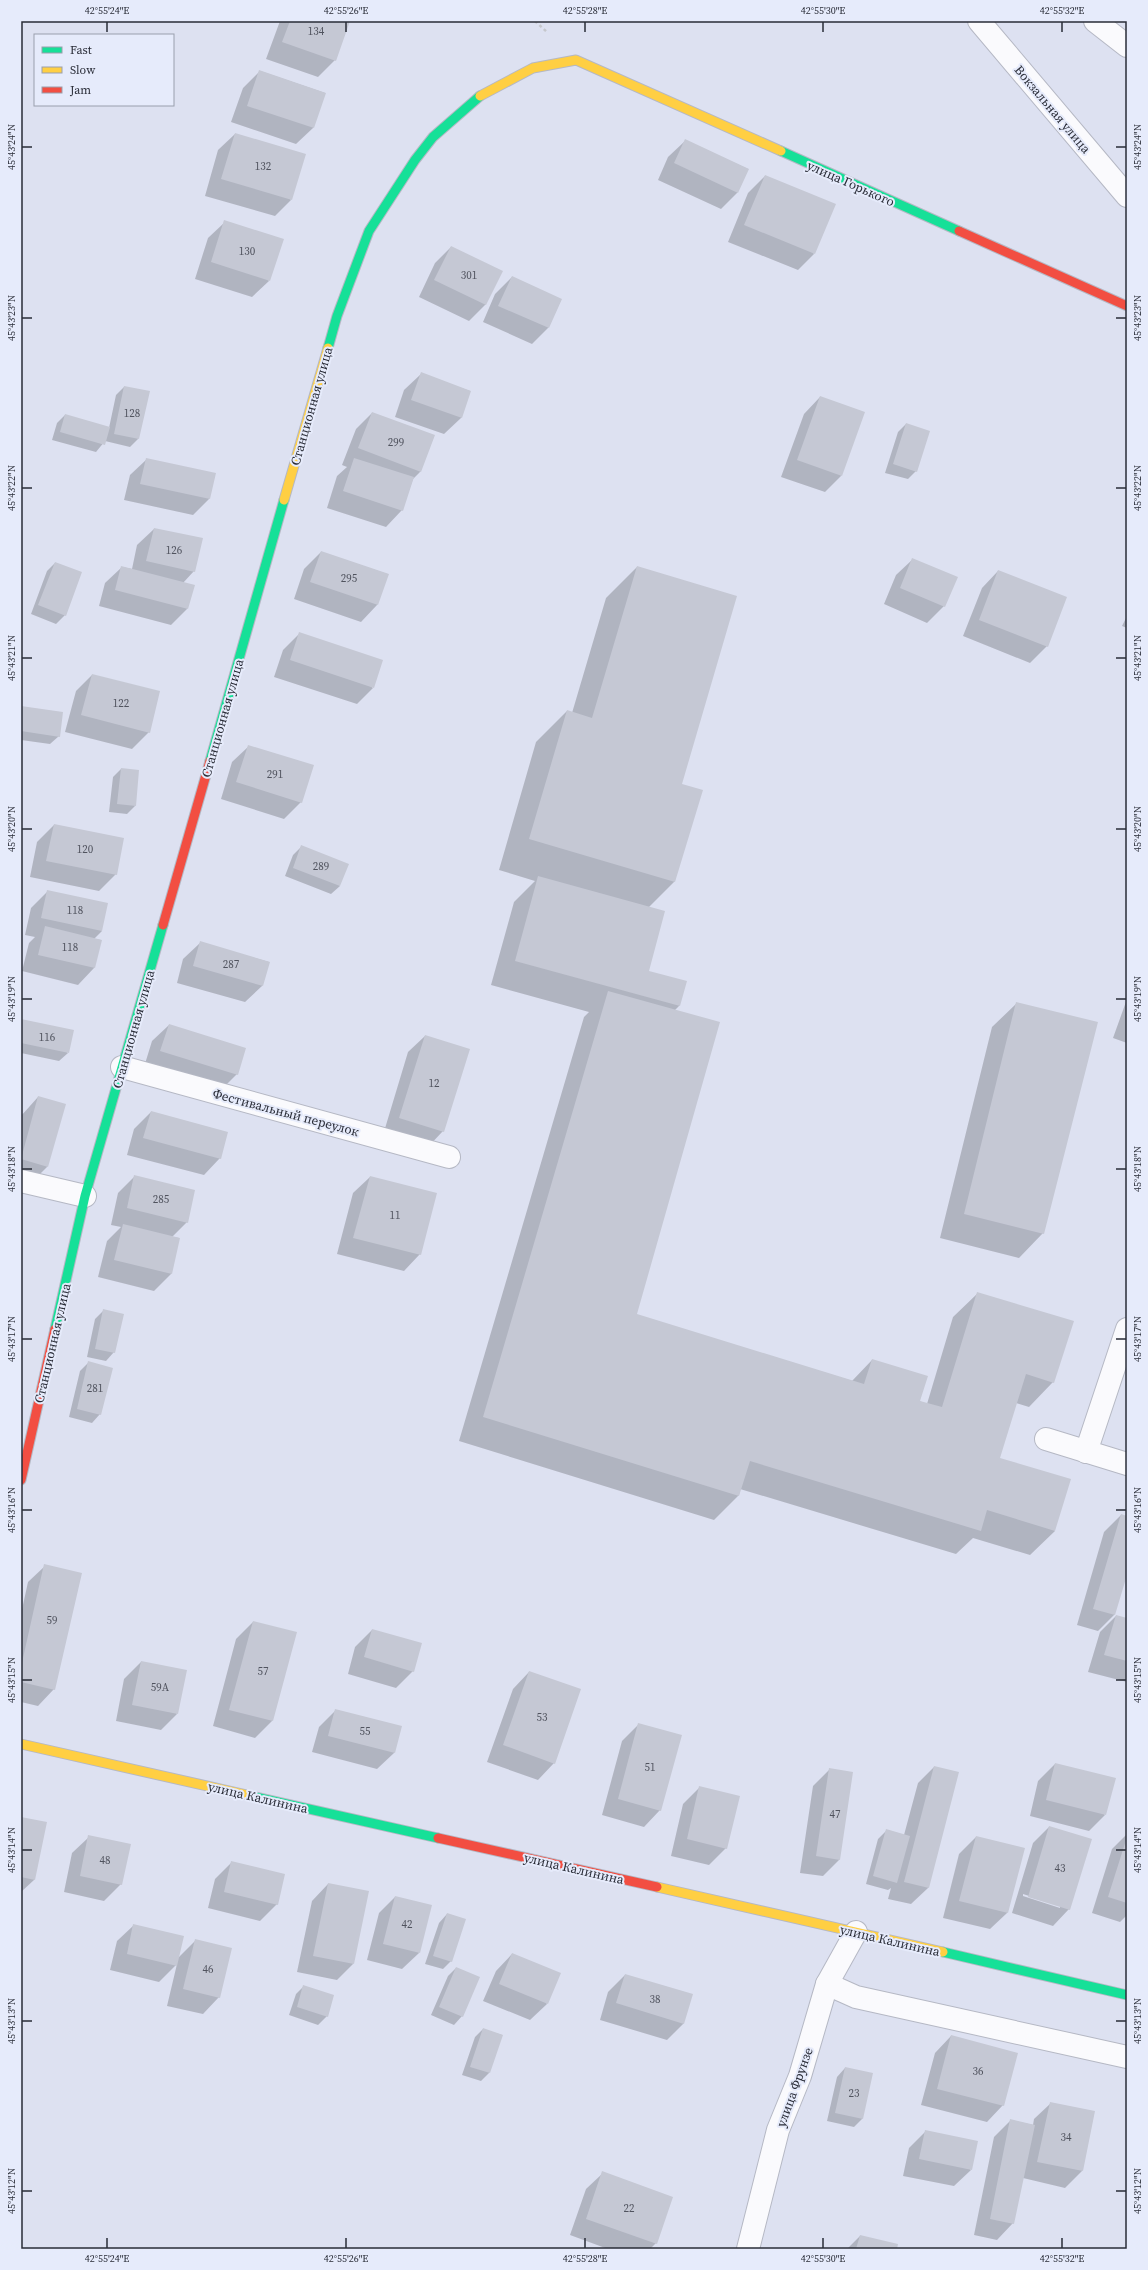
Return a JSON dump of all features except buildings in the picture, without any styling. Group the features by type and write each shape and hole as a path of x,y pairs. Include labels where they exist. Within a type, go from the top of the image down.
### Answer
{"street":[{"name":"Вокзальная улица","path":"978,21 1127,196"},
{"path":"1095,21 1127,46"},
{"name":"улица Горького","path":"576,60 1127,306"},
{"name":"Станционная улица","path":"21,1480 85,1196 337,316 369,231 415,160 433,137 481,95 533,68 576,60"},
{"name":"Фестивальный переулок","path":"122,1066 450,1157"},
{"path":"21,1181 85,1196"},
{"path":"1086,1452 1127,1329"},
{"path":"1046,1439 1127,1464"},
{"name":"улица Калинина","path":"21,1744 856,1932 1127,1995"},
{"name":"улица Фрунзе","path":"748,2249 778,2130 800,2076 827,1984 856,1932"},
{"path":"827,1984 856,1997 1127,2057"}],"traffic: fast":[{"path":"328,348 337,316 369,231 415,160 433,137 480,96"},
{"path":"781,151 959,231"},
{"path":"210,761 284,500"},
{"path":"55,1329 85,1196 163,925"},
{"path":"247,1795 438,1838"},
{"path":"943,1952 1127,1995"}],"traffic: slow":[{"path":"480,96 533,68 576,60 781,151"},
{"path":"284,500 328,348"},
{"path":"21,1744 247,1795"},
{"path":"657,1887 943,1952"}],"traffic: jam":[{"path":"959,231 1127,306"},
{"path":"163,925 210,761"},
{"path":"21,1480 55,1329"},
{"path":"438,1838 657,1887"}]}
